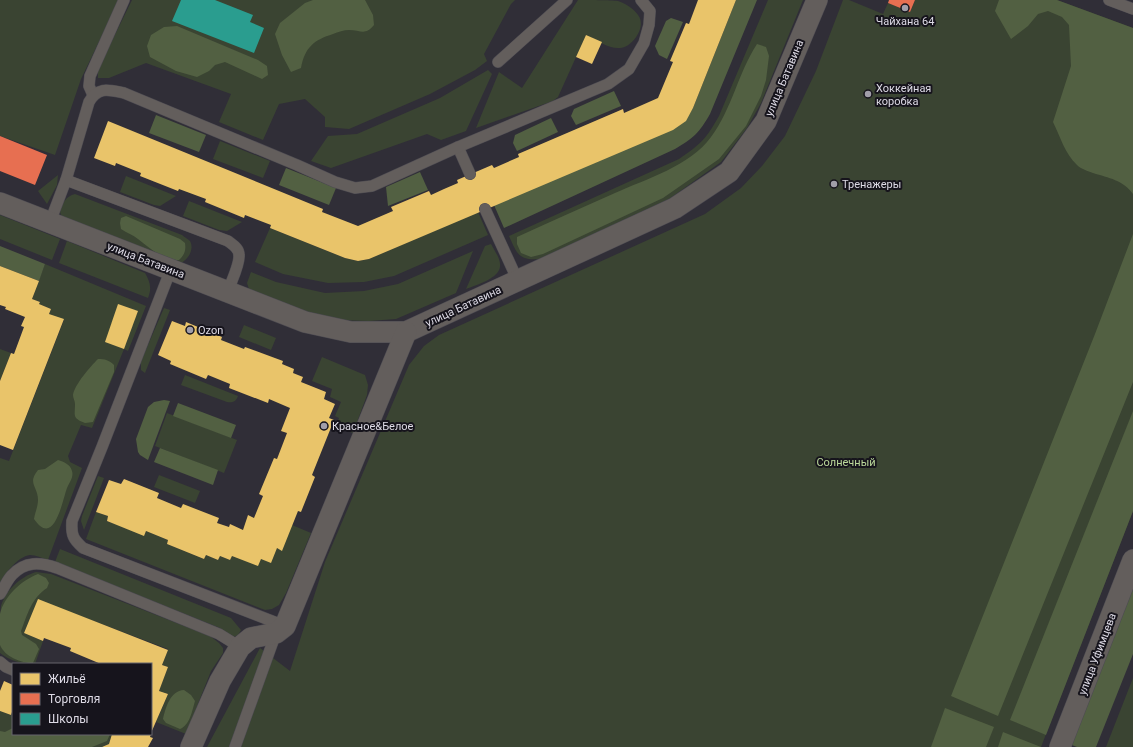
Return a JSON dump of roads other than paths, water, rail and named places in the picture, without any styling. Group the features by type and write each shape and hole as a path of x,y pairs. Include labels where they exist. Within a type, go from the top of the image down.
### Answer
{"street":[{"name":"улица Батавина","path":"0,203 305,322 351,332 406,332 675,208 729,172 766,121 817,0"},
{"path":"191,747 220,681 240,647 251,638 280,629 406,332"},
{"name":"улица Уфимцева","path":"1060,747 1132,568"}],"lane":[{"path":"93,95 89,86 90,76 124,0"},
{"path":"498,62 567,0"},
{"path":"50,222 66,180 89,102 93,95 100,91 108,89 124,94 336,182 355,188 372,186 458,147 608,84 629,69 644,42 649,25 650,11 641,0"},
{"path":"1109,0 1133,9"},
{"path":"458,147 470,174"},
{"path":"66,180 228,241 236,247 239,255 238,263 228,291"},
{"path":"485,210 518,281"},
{"path":"171,269 108,434 72,521 71,533 76,542 83,548 280,629 235,747"},
{"path":"0,594 12,575 24,566 38,563 56,568 219,634 240,647"},
{"path":"0,662 12,670"}],"place":[{"name":"Чайхана 64","path":"905,8"},
{"name":"Хоккейная коробка","path":"868,94"},
{"name":"Тренажеры","path":"834,184"},
{"name":"Ozon","path":"190,330"},
{"name":"Красное&Белое","path":"324,426"}],"park label":[{"name":"Солнечный","path":"846,462"}]}
